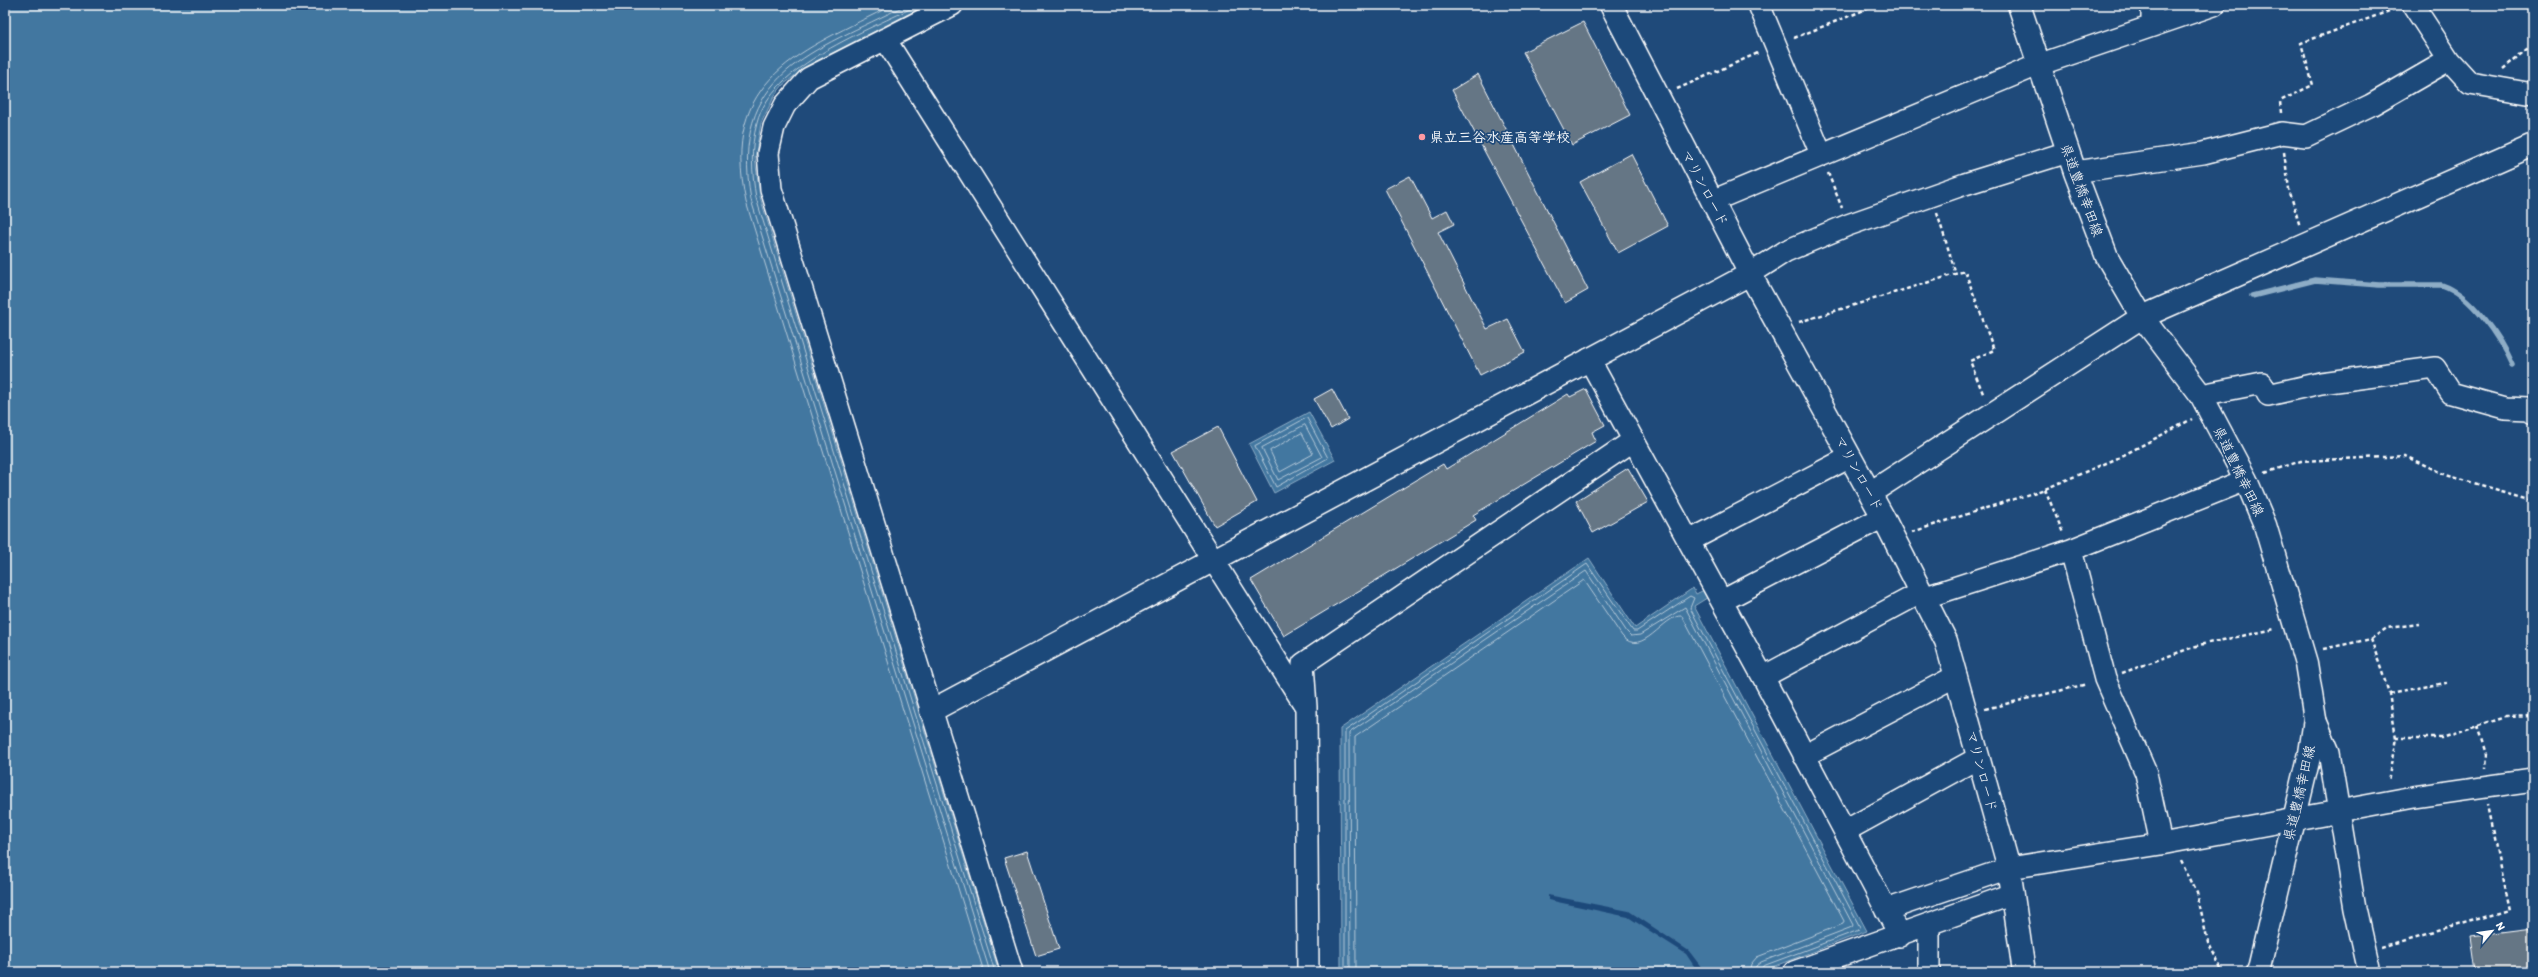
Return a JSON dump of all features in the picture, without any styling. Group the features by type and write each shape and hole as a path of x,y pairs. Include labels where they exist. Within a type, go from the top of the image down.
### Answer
{"street":[{"path":"952,5 809,78 785,105 774,127 768,153 771,189 1012,972"},
{"name":"マリンロード","path":"1611,5 1750,274 1924,594 1946,641 2008,868 2024,972"},
{"path":"1759,5 1821,154"},
{"name":"県道豊橋幸田線","path":"2019,5 2071,162 2107,257 2142,317 2205,403 2246,480 2265,525 2303,654 2315,719 2310,753 2258,972"},
{"path":"2152,5 2152,26"},
{"path":"1712,201 1821,154 2038,65 2214,5"},
{"path":"2406,6 2449,60 2470,83 2533,94"},
{"path":"885,39 1306,707"},
{"path":"931,711 1750,274 1786,251 1848,225 1932,195 2071,162 2203,153 2282,133 2306,136 2371,105 2449,60"},
{"path":"1870,493 2142,317 2533,145"},
{"path":"1589,359 1763,677 1900,936"},
{"path":"2205,403 2262,383 2268,395 2321,383 2435,368 2451,393 2505,408 2528,409 2533,412"},
{"path":"1308,972 1306,707 1303,664 1634,440"},
{"path":"1689,541 1850,457"},
{"path":"1763,677 1924,594 2071,550 2246,480"},
{"path":"1722,601 1883,517"},
{"path":"2071,550 2105,679 2146,773 2166,843"},
{"path":"1804,756 1956,676"},
{"path":"2315,719 2329,752 2355,910 2366,962"},
{"path":"1844,831 1978,758"},
{"path":"1886,910 2008,868 2166,843 2384,803 2533,780"},
{"path":"1794,972 1840,965 1900,936 2013,894"},
{"path":"1929,925 1930,972"}],"path":[{"path":"2306,245 2289,189 2282,133 2280,101 2313,85 2301,43 2406,6"},
{"path":"2484,85 2533,44"},
{"path":"1821,154 1848,225"},
{"path":"1932,195 1956,274"},
{"path":"1780,328 1965,271 1994,350 1970,361 1992,414"},
{"path":"1894,538 2045,489 2118,458 2205,403"},
{"path":"2246,480 2301,460 2405,456 2446,475 2533,500"},
{"path":"2045,489 2071,550"},
{"path":"1966,714 2105,679 2199,645 2295,624"},
{"path":"2303,654 2371,639 2387,628 2419,624"},
{"path":"2371,639 2389,693 2396,738 2384,803"},
{"path":"2389,693 2446,682"},
{"path":"2396,738 2441,738 2506,717 2533,716"},
{"path":"2366,962 2509,910 2484,787 2486,754 2477,726"},
{"path":"2166,843 2197,893 2208,942 2224,972"}],"water":[{"path":"5,5 926,5 807,66 783,85 775,95 761,123 755,158 760,197 999,972 5,972"},
{"path":"1309,412 1335,460 1274,493 1249,444"},
{"path":"1589,558 1635,628 1693,588 1696,594 1706,589 1710,596 1694,606 1867,931 1759,972 1341,972 1340,729"}],"pier":[{"path":"1548,895 1629,911 1689,951 1705,972 1698,972 1686,954 1628,917 1548,900"}],"building":[{"path":"1583,22 1630,115 1572,145 1523,52"},
{"path":"1478,74 1588,290 1565,303 1452,90"},
{"path":"1631,154 1668,226 1618,253 1580,182"},
{"path":"1410,176 1432,218 1447,210 1454,224 1438,232 1487,329 1508,319 1525,352 1480,375 1385,189"},
{"path":"1332,389 1348,419 1331,429 1314,399"},
{"path":"1586,389 1605,425 1592,432 1596,441 1473,515 1476,520 1284,636 1251,580 1443,464 1446,469 1568,394 1570,397"},
{"path":"1218,427 1257,502 1215,526 1173,451"},
{"path":"1628,468 1648,502 1593,533 1576,501"},
{"path":"1027,851 1059,949 1036,956 1004,858"},
{"path":"2533,928 2533,972 2475,972 2470,936"}],"waterway":[{"path":"2252,296 2315,280 2379,285 2442,285 2453,290 2464,298 2484,319 2507,354 2512,365"}],"place":[{"name":"県立三谷水産高等学校","path":"1422,137"}]}
